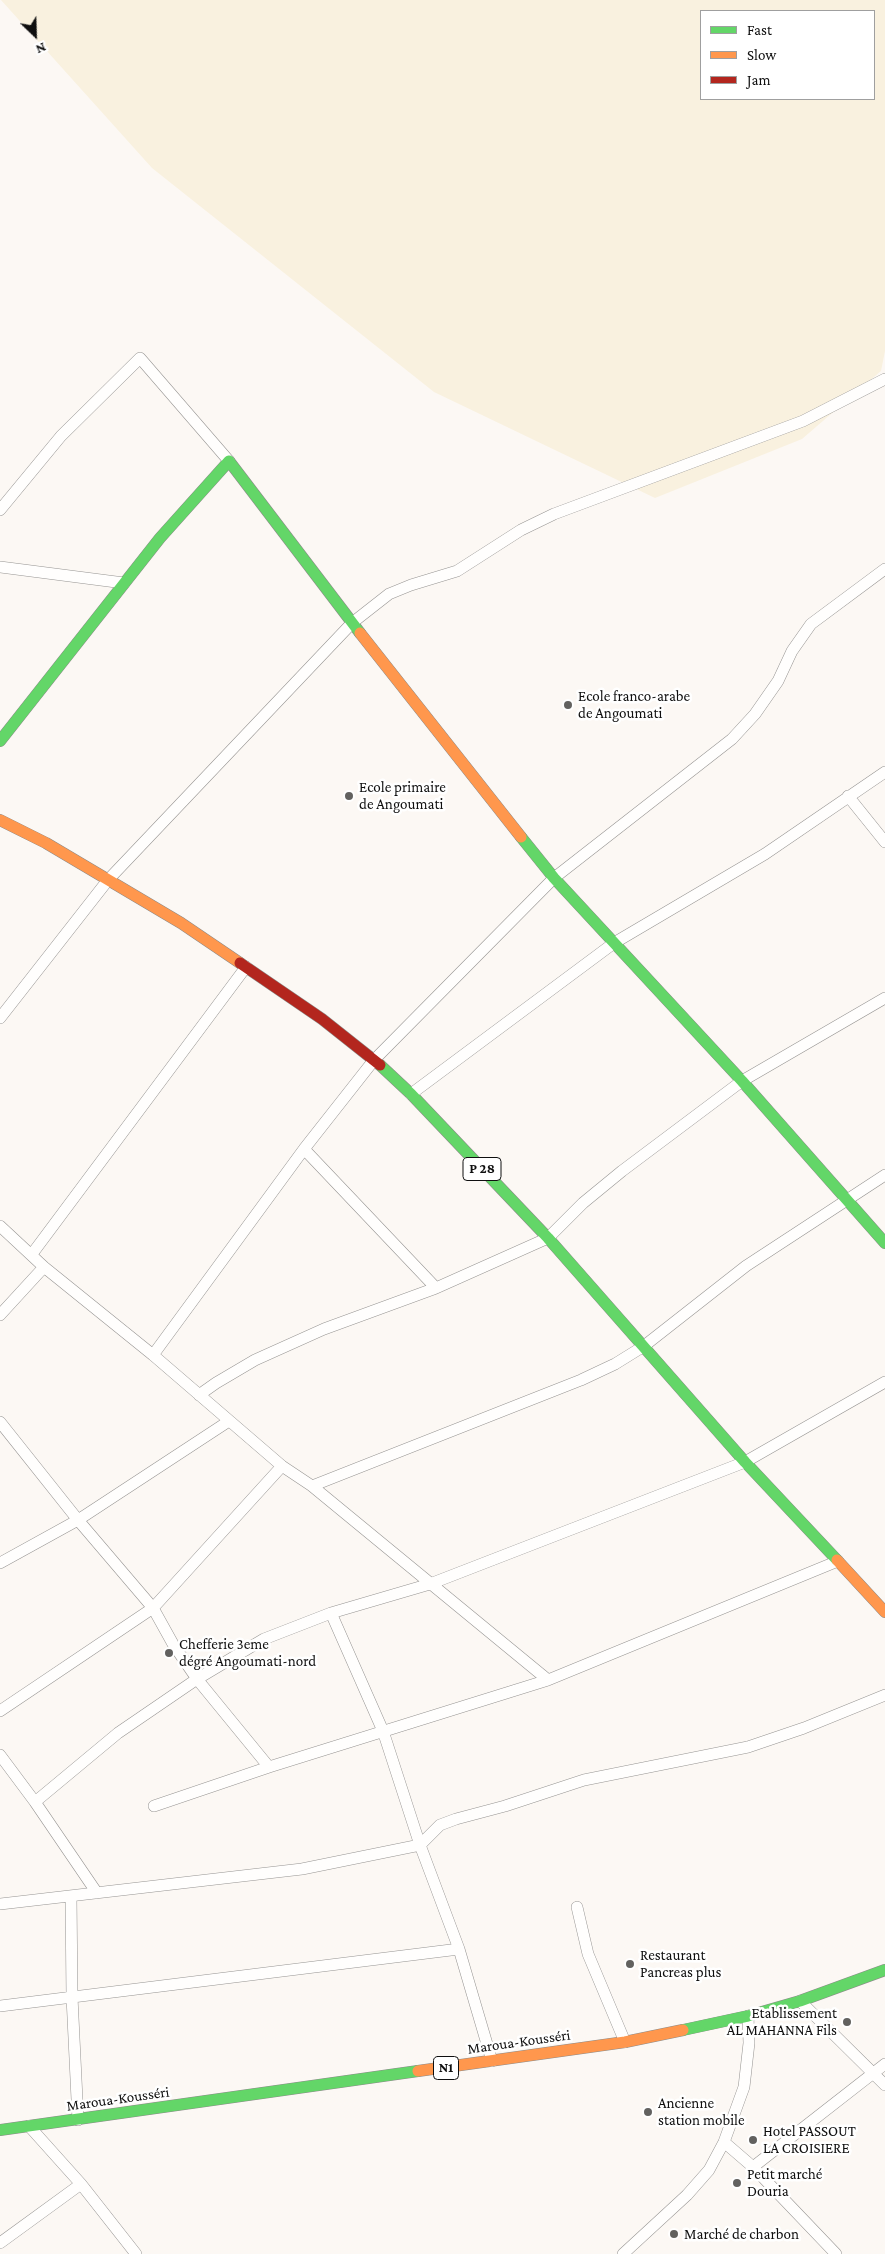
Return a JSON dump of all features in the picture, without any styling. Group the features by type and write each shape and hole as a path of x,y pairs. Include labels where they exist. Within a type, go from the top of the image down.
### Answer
{"main road":[{"path":"0,740 160,538 229,461 352,623 554,878 742,1081 885,1243"},
{"name":"P 28","path":"0,820 46,843 181,923 322,1019 374,1060 411,1094 548,1238 745,1462 885,1612"},
{"name":"Maroua-Kousséri","path":"0,2130 625,2042 748,2016 800,2001 885,1970"}],"street":[{"path":"0,510 61,436 140,358 229,461"},
{"path":"0,1018 108,880 352,623 389,594 457,571 521,530 554,514 802,421 885,380"},
{"path":"0,568 124,583"},
{"path":"153,1355 304,1149 374,1060 554,878 732,739 755,714 778,681 792,651 811,624 885,569"},
{"path":"411,1094 614,943 765,854 885,772"},
{"path":"848,796 885,842"},
{"path":"32,1254 246,967"},
{"path":"199,1395 255,1360 324,1330 436,1288 548,1238 583,1203 622,1171 742,1081 885,998"},
{"path":"304,1149 436,1288"},
{"path":"312,1486 581,1380 615,1364 644,1346 746,1266 885,1175"},
{"path":"0,1226 44,1267 153,1355 282,1466 312,1486 548,1680"},
{"path":"0,1315 44,1267"},
{"path":"35,1802 118,1733 197,1679 264,1639 331,1613 430,1584 745,1462 885,1382"},
{"path":"0,1563 78,1520 229,1421"},
{"path":"0,1422 78,1520 153,1608 173,1644 197,1679 269,1767"},
{"path":"0,1711 153,1608 282,1466"},
{"path":"154,1806 269,1767 548,1680 838,1561"},
{"path":"331,1613 383,1731 420,1845 459,1949 492,2061"},
{"path":"0,1904 302,1869 420,1845 440,1826 456,1819 505,1806 584,1780 748,1747 804,1728 885,1695"},
{"path":"0,1755 35,1802 97,1893"},
{"path":"71,1896 72,1997 78,2120"},
{"path":"577,1906 588,1954 625,2042"},
{"path":"0,2006 459,1949"},
{"path":"800,2001 885,2085"},
{"path":"623,2254 687,2195 709,2170 724,2142 744,2087 749,2043 748,2016"},
{"path":"753,2167 885,2064"},
{"path":"29,2126 81,2184 136,2254"},
{"path":"724,2142 753,2167 836,2254"},
{"path":"0,2243 81,2184"}],"shaded area":[{"path":"1,0 885,0 885,351 881,371 802,439 655,498 434,392 152,168"}],"traffic: fast":[{"path":"0,741 160,538 229,461 360,633"},
{"path":"521,837 554,878 742,1081 885,1243"},
{"path":"380,1065 411,1094 548,1238 745,1462 837,1560"},
{"path":"683,2030 748,2016 800,2001 885,1970"},
{"path":"0,2130 418,2071"}],"traffic: slow":[{"path":"360,633 521,837"},
{"path":"0,820 46,843 181,923 240,963"},
{"path":"837,1560 885,1612"},
{"path":"418,2071 625,2042 683,2030"}],"traffic: jam":[{"path":"240,963 322,1019 380,1065"}],"place":[{"name":"Ecole franco-arabe de Angoumati","path":"568,705"},
{"name":"Ecole primaire de Angoumati","path":"349,796"},
{"name":"Chefferie 3eme dégré Angoumati-nord","path":"169,1653"},
{"name":"Restaurant Pancreas plus","path":"630,1964"},
{"name":"Etablissement AL MAHANNA Fils","path":"847,2022"},
{"name":"Ancienne station mobile","path":"648,2112"},
{"name":"Hotel PASSOUT LA CROISIERE","path":"753,2140"},
{"name":"Petit marché Douria","path":"737,2183"},
{"name":"Marché de charbon","path":"674,2234"}]}
